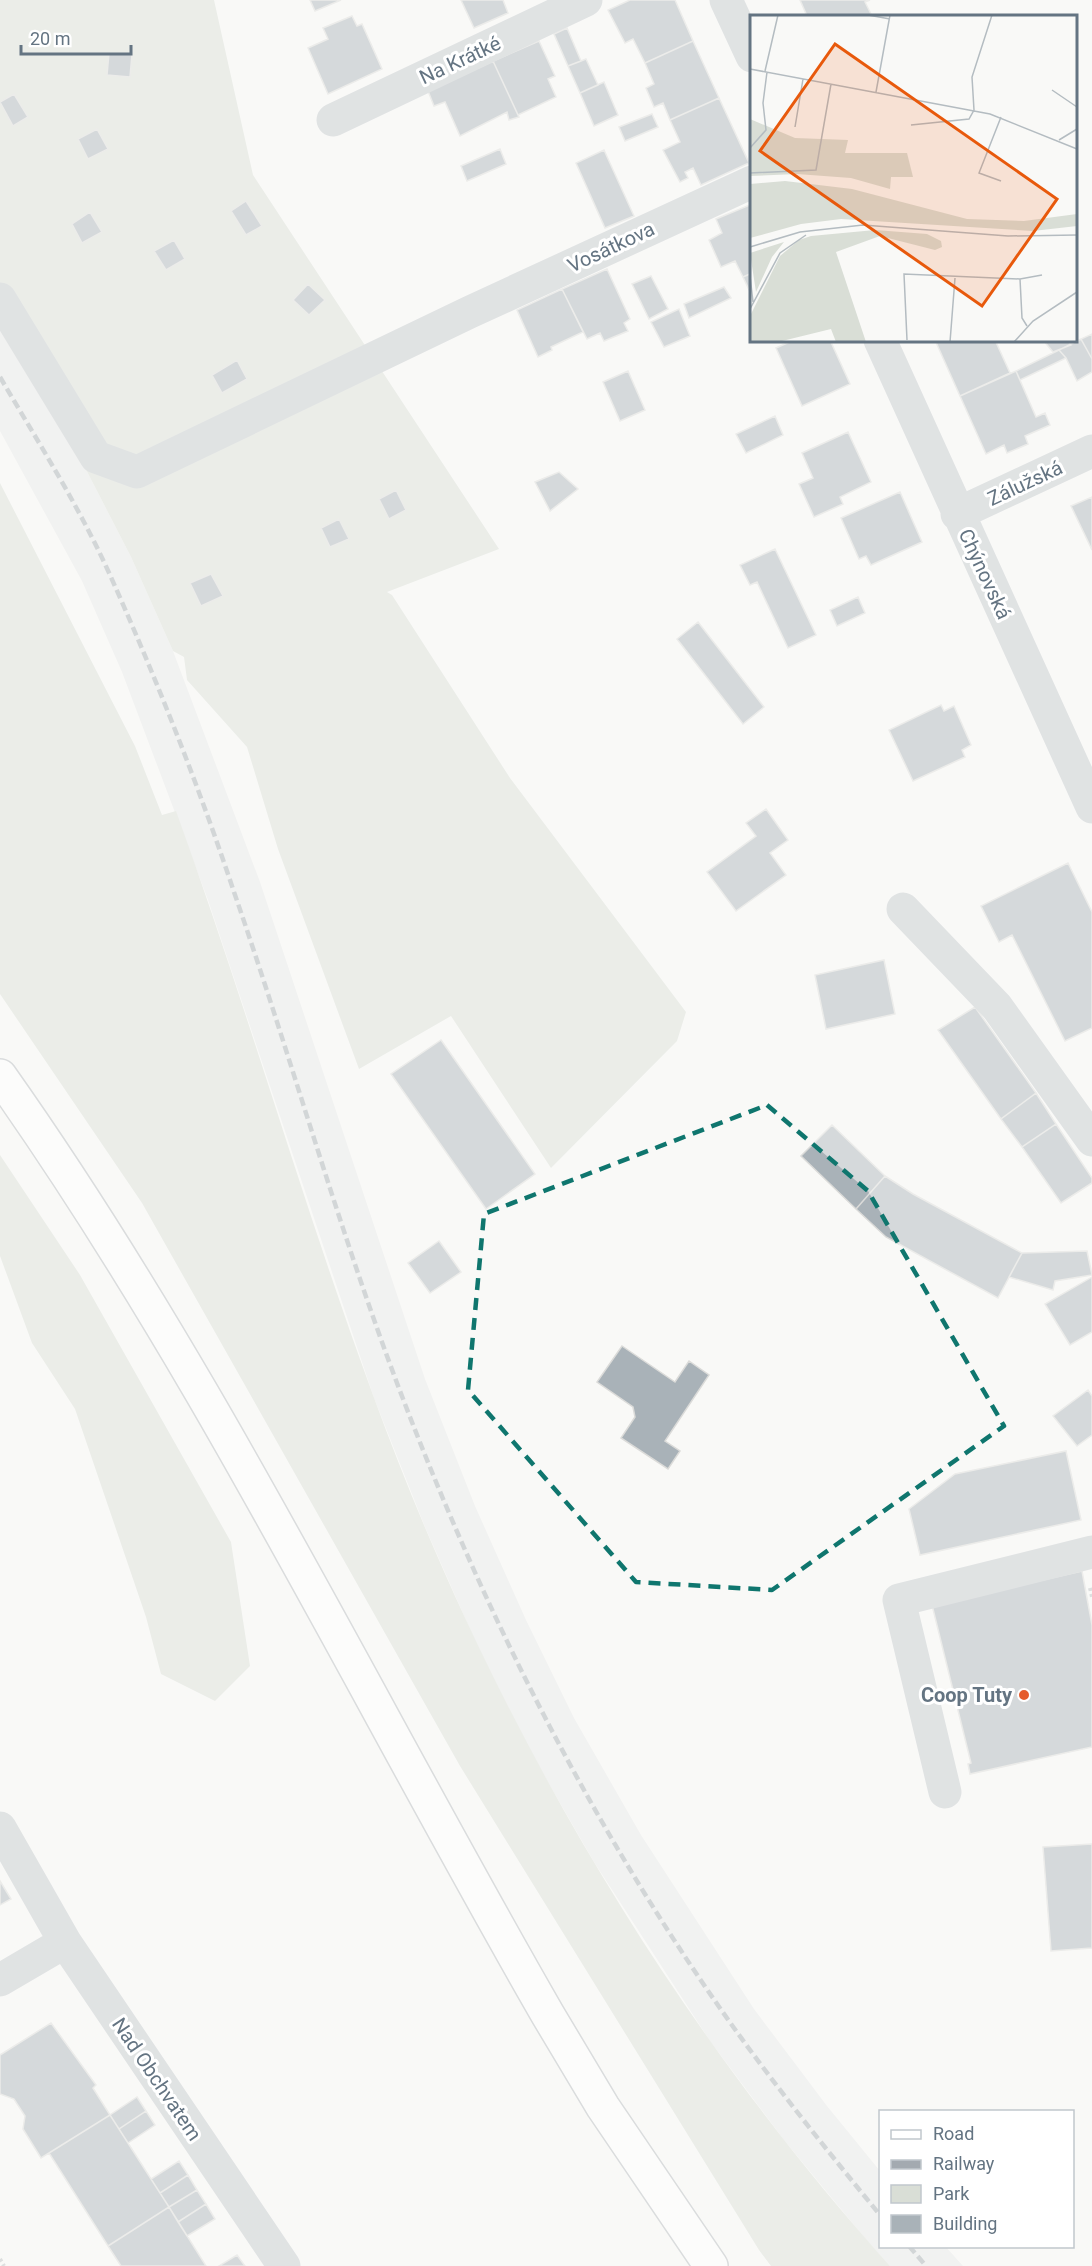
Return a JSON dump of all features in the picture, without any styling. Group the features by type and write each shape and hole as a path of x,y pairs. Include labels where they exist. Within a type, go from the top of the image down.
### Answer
{"main road":[{"path":"0,1076 68,1173 205,1397 548,2015 603,2107 711,2266"}],"street":[{"name":"Na Krátké","path":"333,120 586,0"},
{"path":"726,0 750,52"},
{"name":"Vosátkova","path":"0,299 96,458 137,472 470,312 750,183"},
{"name":"Chýnovská","path":"881,342 1092,807"},
{"name":"Zálužská","path":"957,514 1092,451"},
{"path":"903,909 997,1007 1092,1140"},
{"path":"945,1792 899,1600 1092,1552"},
{"name":"Nad Obchvatem","path":"0,1828 64,1942 284,2266"},
{"path":"0,1980 64,1942"}],"path":[{"path":"0,2259 4,2266"}],"highlighted area":[{"path":"767,1105 868,1191 1004,1426 772,1590 636,1582 468,1390 484,1214"}],"shaded area":[{"path":"0,327 80,458 131,557 173,651 260,882 425,1379 475,1506 526,1620 574,1718 641,1835 754,2009 827,2106 879,2170 879,2248 947,2248 963,2266 890,2266 868,2242 784,2140 710,2041 594,1862 526,1744 476,1643 425,1527 374,1398 208,900 122,672 82,581 0,431"}],"green space":[{"path":"0,0 214,0 253,175 499,549 387,592 392,595 510,778 686,1012 677,1041 551,1168 451,1016 359,1069 278,849 247,747 187,680 184,657 173,651 131,557 80,458 0,327"},
{"path":"0,483 135,746 162,815 176,811 373,1395 419,1514 471,1630 528,1744 590,1855 657,1963 730,2068 807,2169 890,2266 771,2266 759,2250 460,1766 142,1203 0,994"},
{"path":"0,1155 80,1275 231,1542 250,1666 215,1701 161,1674 146,1617 75,1409 32,1343 0,1256"}],"building":[{"path":"310,0 341,0 315,11"},
{"path":"461,0 503,0 508,13 474,28"},
{"path":"630,0 675,0 693,41 645,63 633,39 625,43 608,10"},
{"path":"800,0 870,0 865,2 872,15 807,15"},
{"path":"352,16 357,26 362,24 382,69 328,94 308,48 328,39 323,28"},
{"path":"567,28 581,61 568,66 554,34"},
{"path":"539,41 555,76 548,79 556,97 518,115 493,61"},
{"path":"693,41 719,98 670,120 663,103 654,107 646,88 654,84 645,63"},
{"path":"109,53 132,54 130,77 107,75"},
{"path":"586,59 598,85 580,93 568,66"},
{"path":"493,61 519,117 509,120 507,112 460,136 445,102 434,106 428,91"},
{"path":"604,82 618,115 594,126 580,93"},
{"path":"14,94 28,117 13,126 0,102"},
{"path":"719,98 749,163 701,185 693,168 685,172 688,178 680,182 663,150 680,142 670,120"},
{"path":"652,114 658,127 625,141 619,127"},
{"path":"97,129 108,149 88,159 78,139"},
{"path":"500,149 506,164 467,181 461,166"},
{"path":"604,150 634,216 605,228 576,163"},
{"path":"246,201 262,226 246,235 231,211"},
{"path":"750,205 750,274 743,277 735,261 721,267 709,240 722,233 716,219"},
{"path":"90,212 102,232 82,243 72,224"},
{"path":"174,240 185,259 166,270 154,251"},
{"path":"607,269 630,319 624,323 628,331 604,341 600,333 587,339 562,289"},
{"path":"750,274 750,292 743,277"},
{"path":"651,276 668,309 649,319 632,284"},
{"path":"308,284 325,300 309,315 293,300"},
{"path":"724,287 731,298 689,318 684,304"},
{"path":"562,289 583,332 551,347 552,350 538,357 517,310"},
{"path":"679,309 690,336 664,347 651,322"},
{"path":"1092,334 1092,359 1081,339"},
{"path":"1081,339 1092,359 1092,372 1077,381 1066,358 1059,350"},
{"path":"790,342 831,342 850,384 802,406 776,348"},
{"path":"936,342 996,342 1010,373 960,396"},
{"path":"1045,342 1069,342 1071,345 1053,352"},
{"path":"1059,350 1066,358 1020,380 1016,371"},
{"path":"237,360 247,379 222,393 212,375"},
{"path":"628,371 645,410 620,421 603,382"},
{"path":"1016,371 1036,417 1045,413 1050,425 1025,436 1028,444 1007,453 1004,445 986,454 960,396"},
{"path":"775,416 783,435 746,453 736,434"},
{"path":"848,432 871,482 840,497 843,504 814,517 799,484 813,478 802,453"},
{"path":"559,472 578,489 550,511 535,482"},
{"path":"396,490 406,510 389,519 379,499"},
{"path":"900,492 922,542 871,565 866,556 859,559 841,518"},
{"path":"1092,497 1092,550 1071,506"},
{"path":"339,519 349,539 330,547 321,528"},
{"path":"775,549 816,635 788,648 757,582 750,585 740,565"},
{"path":"211,574 223,596 201,606 190,583"},
{"path":"858,597 865,613 837,626 830,610"},
{"path":"698,622 764,707 743,724 677,639"},
{"path":"941,705 944,711 954,706 971,745 962,750 965,757 913,781 889,730"},
{"path":"766,809 788,840 770,853 786,875 736,911 707,872 756,836 746,823"},
{"path":"1068,863 1092,912 1092,1028 1065,1041 1012,935 999,942 981,906"},
{"path":"884,960 895,1014 826,1029 815,975"},
{"path":"975,1007 1036,1093 1001,1119 938,1030"},
{"path":"441,1040 535,1174 486,1209 391,1074"},
{"path":"1036,1093 1056,1124 1022,1147 1001,1119"},
{"path":"1056,1124 1092,1178 1092,1183 1061,1203 1022,1147"},
{"path":"832,1125 885,1176 856,1209 801,1156"},
{"path":"885,1176 913,1194 1022,1253 998,1298 886,1237 856,1209"},
{"path":"439,1241 461,1272 430,1293 408,1263"},
{"path":"1087,1251 1092,1275 1055,1281 1053,1290 1009,1277 1022,1253"},
{"path":"1092,1277 1092,1332 1070,1345 1045,1304"},
{"path":"622,1346 675,1382 689,1361 709,1375 665,1441 680,1451 668,1469 621,1438 635,1417 633,1407 597,1382"},
{"path":"1088,1390 1092,1396 1092,1435 1077,1446 1053,1416"},
{"path":"1066,1451 1081,1520 920,1555 909,1509 955,1474"},
{"name":"Coop Tuty","path":"1082,1571 1092,1625 1092,1747 970,1774 968,1764 971,1763 932,1605"},
{"path":"1092,1844 1092,1948 1051,1951 1043,1847"},
{"path":"0,1881 11,1899 0,1905"},
{"path":"51,2023 96,2085 93,2088 110,2115 41,2158 23,2129 25,2116 14,2099 0,2094 0,2055"},
{"path":"137,2097 146,2111 119,2129 110,2115"},
{"path":"146,2111 155,2125 128,2143 119,2129"},
{"path":"110,2115 169,2207 108,2246 49,2153"},
{"path":"179,2161 188,2175 160,2193 151,2179"},
{"path":"188,2175 197,2190 169,2207 160,2193"},
{"path":"197,2190 206,2204 178,2222 169,2207"},
{"path":"206,2204 215,2219 187,2236 178,2222"},
{"path":"169,2207 206,2266 121,2266 108,2246"},
{"path":"237,2255 245,2266 219,2266"}],"railway":[{"path":"0,377 58,474 98,549 160,692 191,771 255,954 377,1329 433,1475 506,1639 589,1799 683,1954 769,2076 879,2214"},
{"path":"911,2248 926,2266"}],"place":[{"name":"Coop Tuty","path":"1024,1695"}]}
